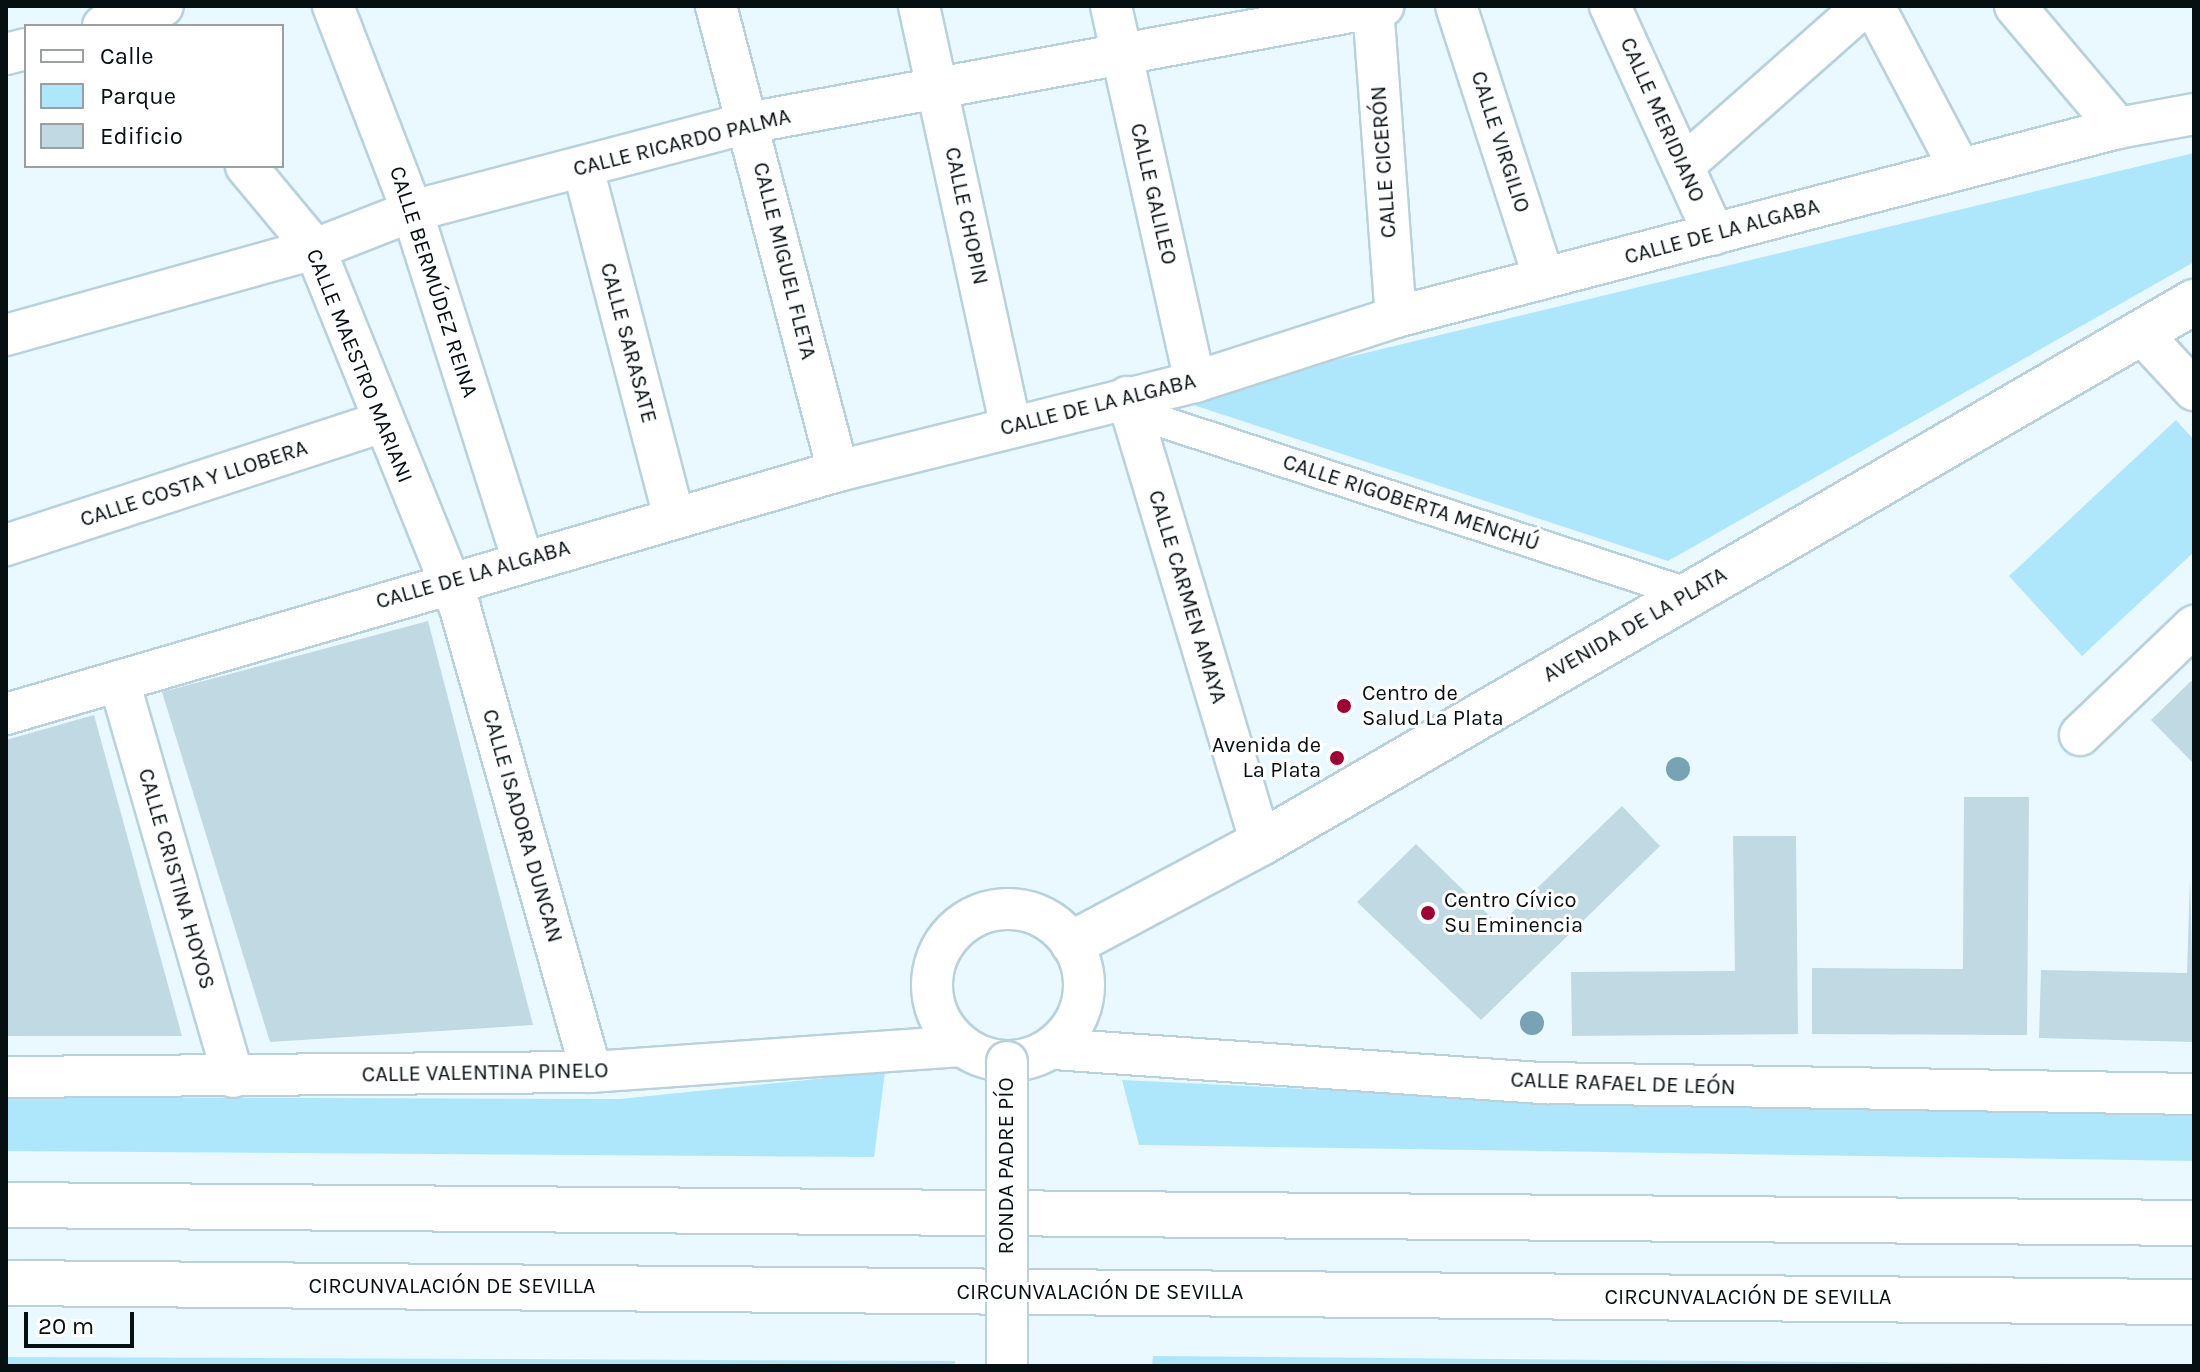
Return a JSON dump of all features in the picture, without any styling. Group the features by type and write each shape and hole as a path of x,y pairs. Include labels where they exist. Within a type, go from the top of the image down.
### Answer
{"main road":[{"name":"AVENIDA DE LA PLATA","path":"1073,943 1261,843 2194,302"},
{"path":"6,1205 2194,1223"},
{"name":"CIRCUNVALACIÓN DE SEVILLA","path":"6,1283 2194,1302"}],"street":[{"path":"118,19 163,6"},
{"name":"CALLE BERMÚDEZ REINA","path":"333,6 412,211 523,560"},
{"name":"CALLE MIGUEL FLETA","path":"716,6 838,471"},
{"name":"CALLE CHOPIN","path":"919,6 1011,427"},
{"name":"CALLE GALILEO","path":"1111,6 1195,382"},
{"name":"CALLE VIRGILIO","path":"1456,6 1544,278"},
{"name":"CALLE MERIDIANO","path":"1610,6 1714,234"},
{"path":"1683,166 1864,6"},
{"path":"1874,6 1960,169"},
{"path":"2015,6 2118,128"},
{"name":"CALLE RICARDO PALMA","path":"6,335 315,249 412,211 748,123 1376,7"},
{"name":"CALLE CICERÓN","path":"1376,7 1396,317"},
{"name":"CALLE DE LA ALGABA","path":"6,714 447,582 838,471 1011,427 1130,404 1396,317 2118,128 2194,114"},
{"name":"CALLE MAESTRO MARIANI","path":"248,168 315,249 447,582"},
{"name":"CALLE SARASATE","path":"583,168 674,518"},
{"path":"2141,333 2194,390"},
{"name":"CALLE RIGOBERTA MENCHÚ","path":"1130,404 1690,594"},
{"name":"CALLE CARMEN AMAYA","path":"1130,404 1261,843"},
{"name":"CALLE COSTA Y LLOBERA","path":"6,545 383,422"},
{"name":"CALLE ISADORA DUNCAN","path":"447,582 460,608 591,1072"},
{"path":"2080,735 2194,626"},
{"name":"CALLE CRISTINA HOYOS","path":"119,681 233,1077"},
{"path":"1013,908 1057,925 1073,943 1083,968 1084,994 1077,1019 1054,1049 1007,1062 962,1046 935,1006 932,982 948,937 977,915 1013,908"},
{"name":"CALLE VALENTINA PINELO","path":"6,1077 591,1072 962,1046"},
{"name":"CALLE RAFAEL DE LEÓN","path":"1054,1049 1545,1083 2194,1094"},
{"name":"RONDA PADRE PÍO","path":"1007,1062 1007,1366"}],"green space":[{"path":"2194,153 2194,262 1668,561 1175,399"},
{"path":"2176,420 2194,440 2194,552 2082,656 2009,576"},
{"path":"885,1072 874,1157 6,1151 6,1097 620,1099"},
{"path":"1122,1080 1534,1100 2194,1108 2194,1161 1139,1145"},
{"path":"1153,1356 2194,1365 2194,1366 1152,1366"},
{"path":"6,1357 955,1361 955,1366 6,1366"}],"building":[{"path":"428,621 533,1025 270,1042 162,692"},
{"path":"2191,681 2194,683 2194,764 2151,720"},
{"path":"94,715 182,1036 6,1036 6,740"},
{"path":"1964,797 2029,797 2027,1035 1812,1034 1812,968 1963,969"},
{"name":"Centro Cívico Su Eminencia","path":"1622,806 1660,846 1481,1020 1357,902 1416,844 1499,925"},
{"path":"1733,836 1796,836 1798,1034 1572,1036 1571,972 1735,971"},
{"path":"2190,877 2194,1042 2039,1038 2041,970 2187,973"}],"place":[{"name":"Centro de Salud La Plata","path":"1344,706"},
{"name":"Avenida de La Plata","path":"1337,758"},
{"name":"Centro Cívico Su Eminencia","path":"1428,913"}]}
